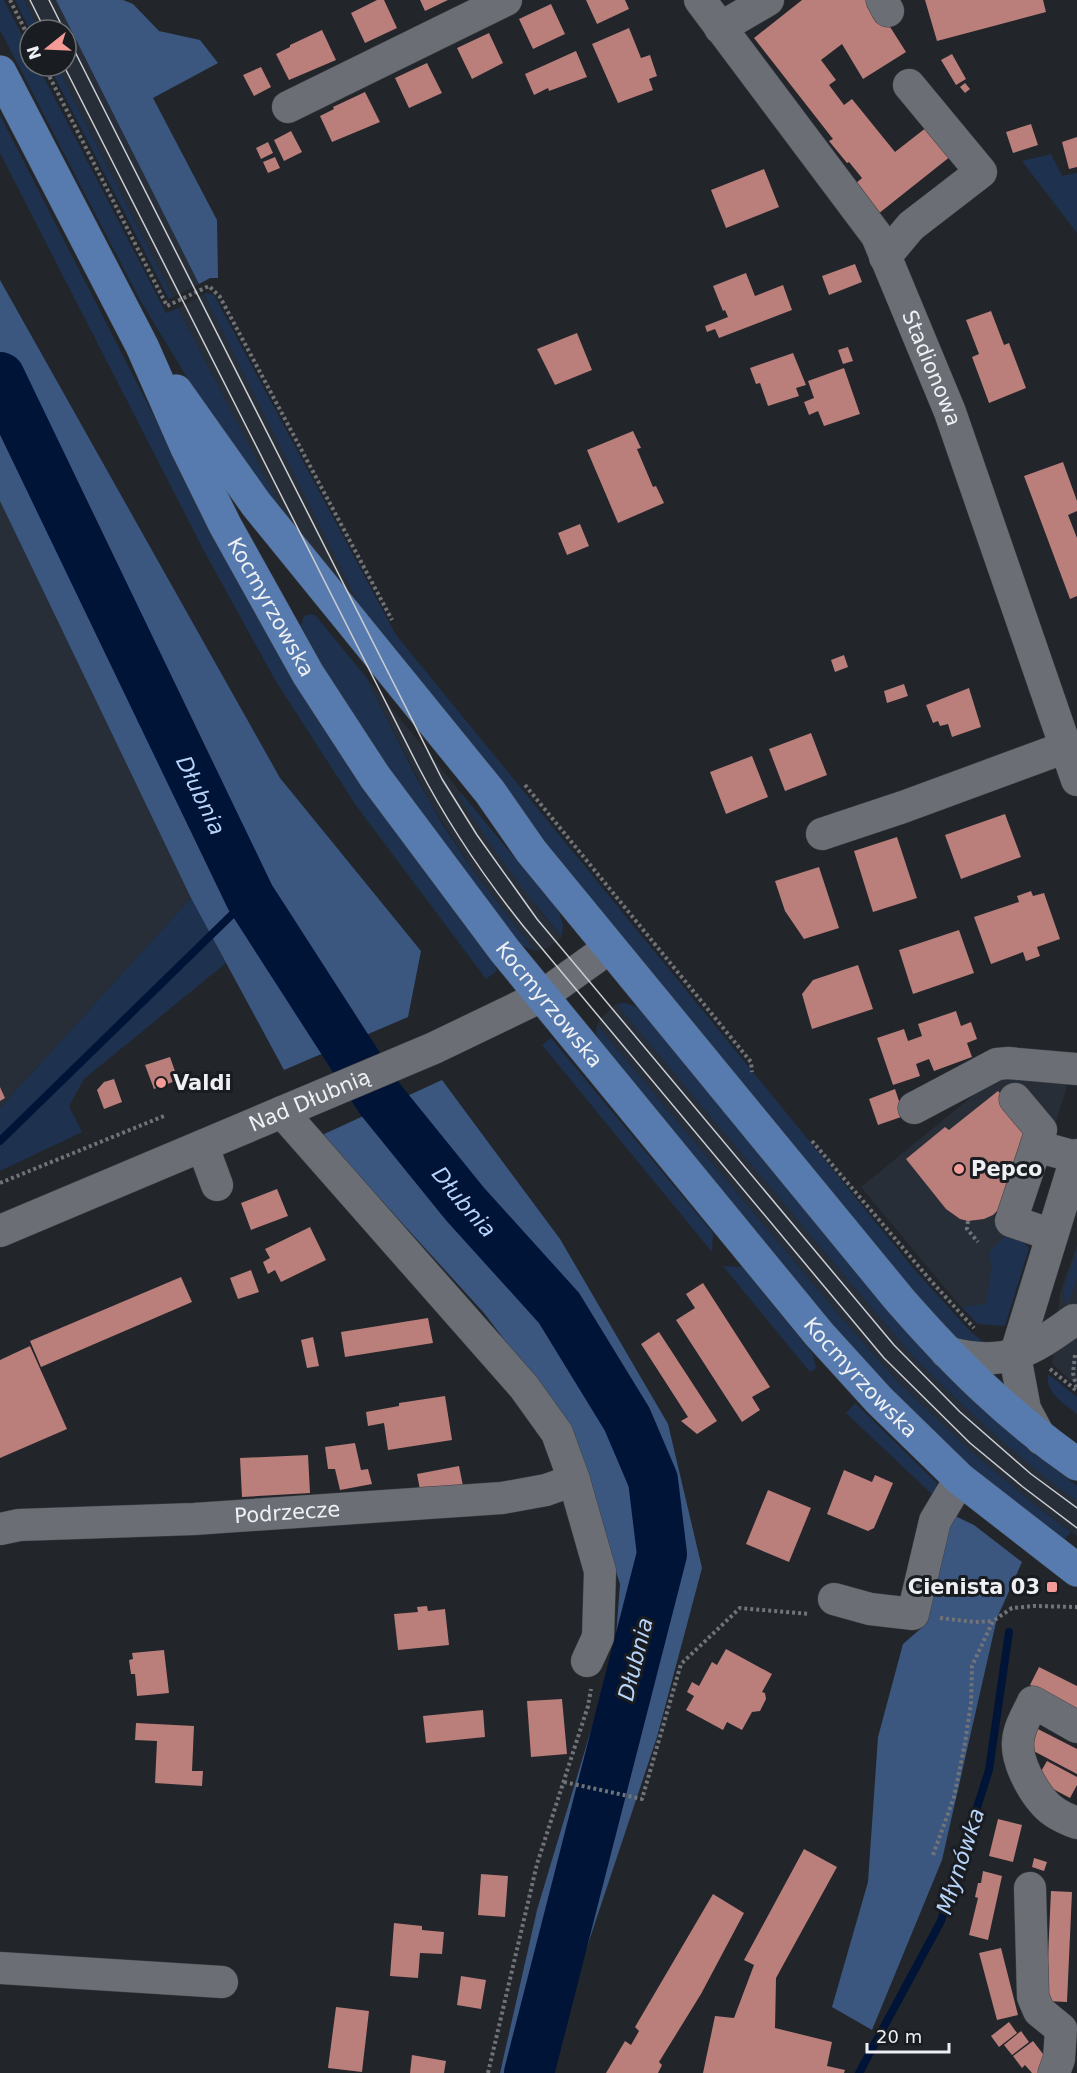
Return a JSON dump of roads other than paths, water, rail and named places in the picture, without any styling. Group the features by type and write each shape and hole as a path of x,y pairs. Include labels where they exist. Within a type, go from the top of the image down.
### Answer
{"main road":[{"name":"Kocmyrzowska","path":"0,72 142,346 187,448 225,525 278,623 325,702 411,828 542,996 819,1334 887,1408 960,1479 1077,1570"},
{"name":"Kocmyrzowska","path":"142,346 275,528 490,792 531,851 899,1299 946,1352 1005,1409 1077,1464"}],"street":[{"path":"288,107 506,0"},
{"name":"Stadionowa","path":"700,0 877,236 950,412 1077,780"},
{"path":"720,28 768,0"},
{"path":"885,257 911,226 981,172 909,85"},
{"path":"822,834 1066,747"},
{"name":"Nad Dłubnią","path":"0,1231 434,1048 542,996 609,948"},
{"path":"914,1108 997,1064 1077,1069"},
{"path":"1015,1099 1041,1131 1011,1221 1052,1235"},
{"path":"294,1107 524,1387 557,1433 574,1480 600,1571 598,1637 587,1661"},
{"path":"1036,1146 1077,1156 1014,1356 1025,1409 1042,1439"},
{"path":"202,1147 217,1185"},
{"path":"946,1352 982,1359 1014,1356 1074,1320"},
{"path":"827,1607 913,1614 935,1521 960,1479"},
{"name":"Podrzecze","path":"0,1529 20,1525 194,1519 502,1498 546,1490 574,1480"},
{"path":"1077,1727 1033,1702 1021,1727 1017,1742 1018,1754 1024,1768 1046,1805 1077,1823"},
{"path":"1030,1888 1034,1997 1039,2011 1061,2029 1059,2059 1054,2073"},
{"path":"0,1968 222,1982"}],"waterway":[{"name":"Dłubnia","path":"0,377 250,897 380,1099 465,1204 559,1308 627,1419 653,1480 662,1554 529,2073"},
{"path":"0,1141 250,897"},
{"name":"Młynówka","path":"859,2073 941,1921 989,1770 1009,1632"}],"tram line":[{"path":"30,0 39,18"},
{"path":"49,0 58,18"},
{"path":"78,58 442,779 477,835 537,919 894,1345 960,1412 1031,1474 1077,1508"},
{"path":"70,78 418,766 454,829 481,869 524,927 884,1358 970,1443 1077,1528"}],"place":[{"name":"Valdi","path":"161,1083"},
{"name":"Pepco","path":"959,1169"},
{"name":"Cienista 03","path":"1052,1587"}]}
